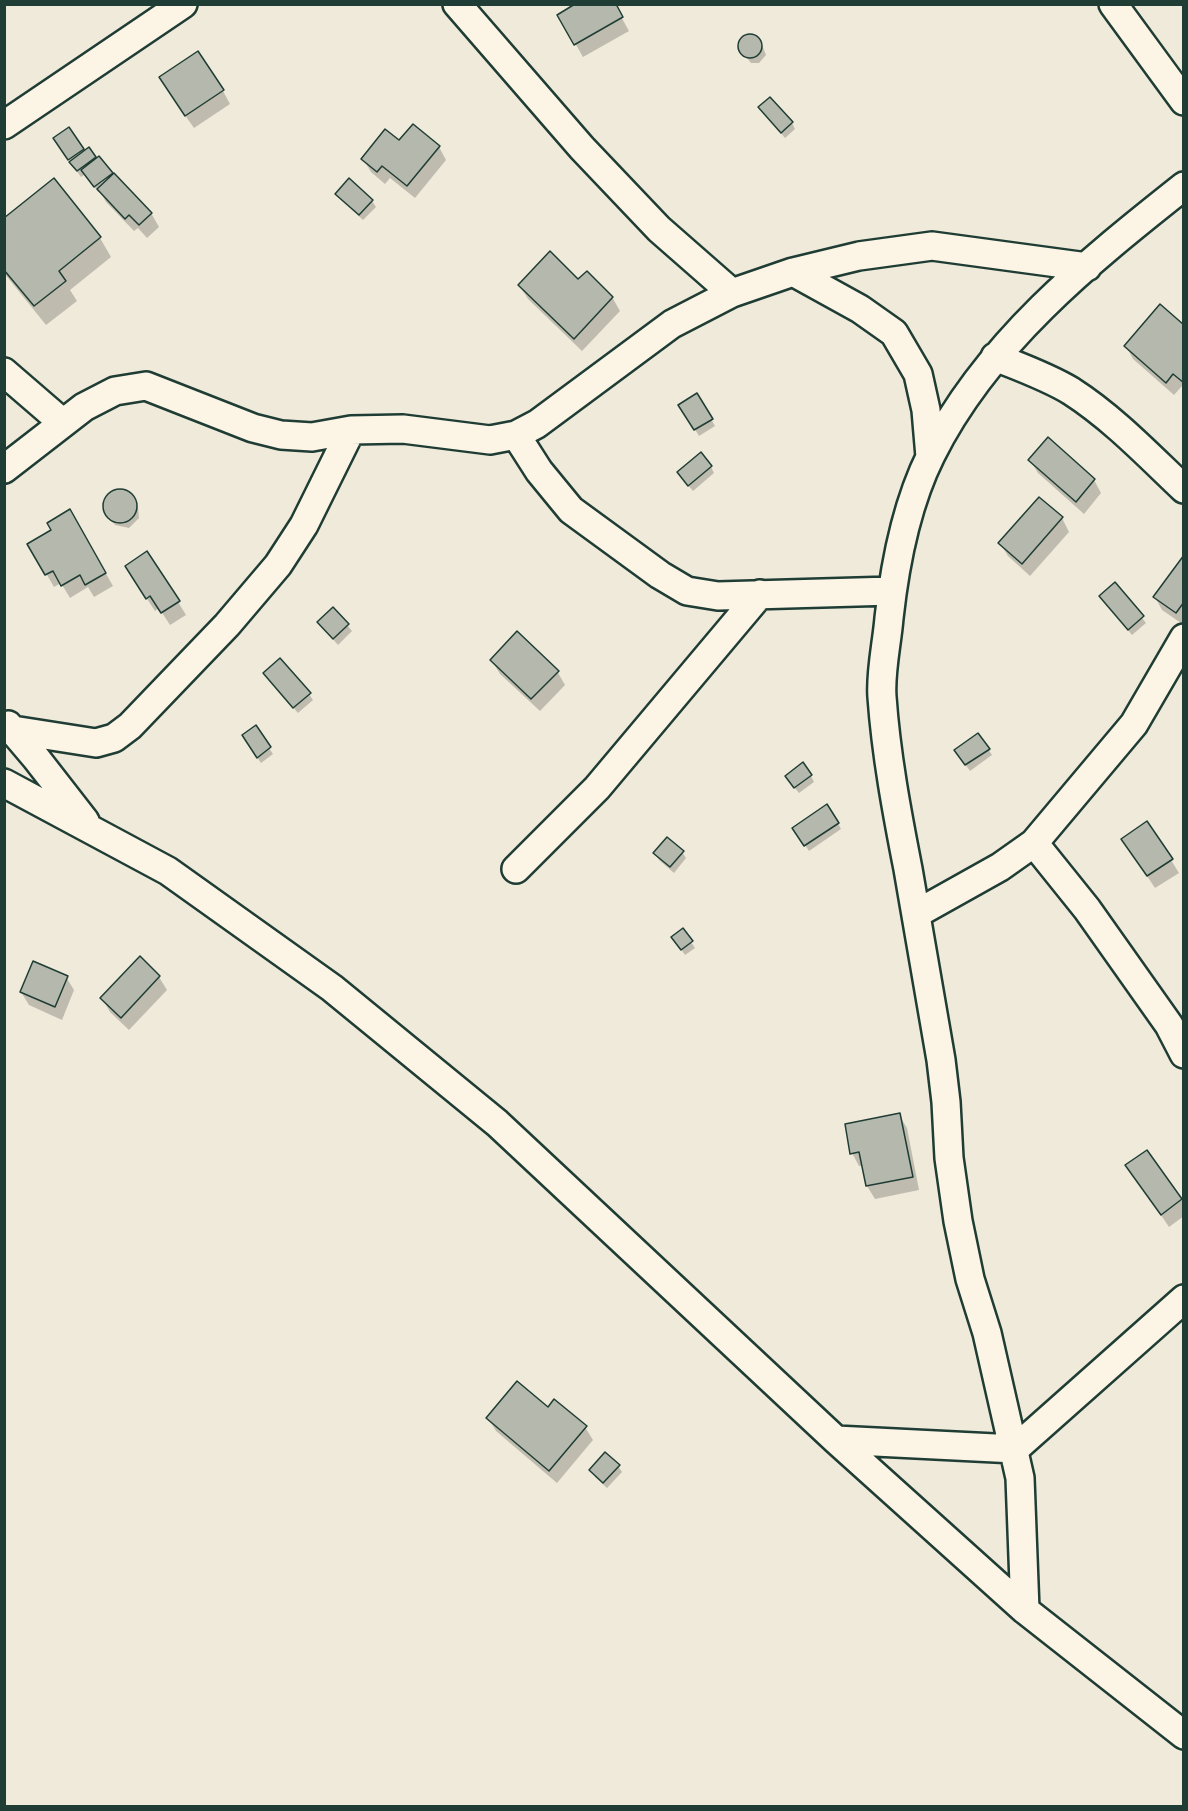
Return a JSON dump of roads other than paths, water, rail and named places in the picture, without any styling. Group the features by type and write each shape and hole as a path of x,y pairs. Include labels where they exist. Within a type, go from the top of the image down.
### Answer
{"street":[{"path":"4,125 183,4"},
{"path":"457,4 582,148 659,229 732,293"},
{"path":"1113,4 1184,101"},
{"path":"1025,1610 1020,1478 1015,1449 987,1333 970,1279 958,1221 949,1158 941,1060 896,807 882,695 892,591 907,516 930,457 946,427 995,357 1015,333 1087,267 1184,186"},
{"path":"4,469 84,407 115,391 146,386 253,428 281,435 312,437 351,430 403,429 490,440 516,435 537,424 672,324 732,293 793,272 859,256 932,246 1087,267"},
{"path":"793,272 860,309 894,333 918,374 926,410 930,457"},
{"path":"995,357 1070,391 1120,428 1184,489"},
{"path":"4,372 63,423"},
{"path":"9,726 96,743 114,738 130,726 227,625 278,565 304,525 351,430"},
{"path":"516,435 539,471 571,510 660,575 687,591 718,596 892,591"},
{"path":"516,869 597,788 760,594"},
{"path":"916,914 1000,867 1034,843 1134,724 1184,638"},
{"path":"9,726 89,827"},
{"path":"4,783 168,871 332,988 496,1123 836,1440 1025,1610 1184,1735"},
{"path":"1034,843 1087,909 1168,1025 1184,1054"},
{"path":"836,1440 1015,1449 1184,1299"}]}
